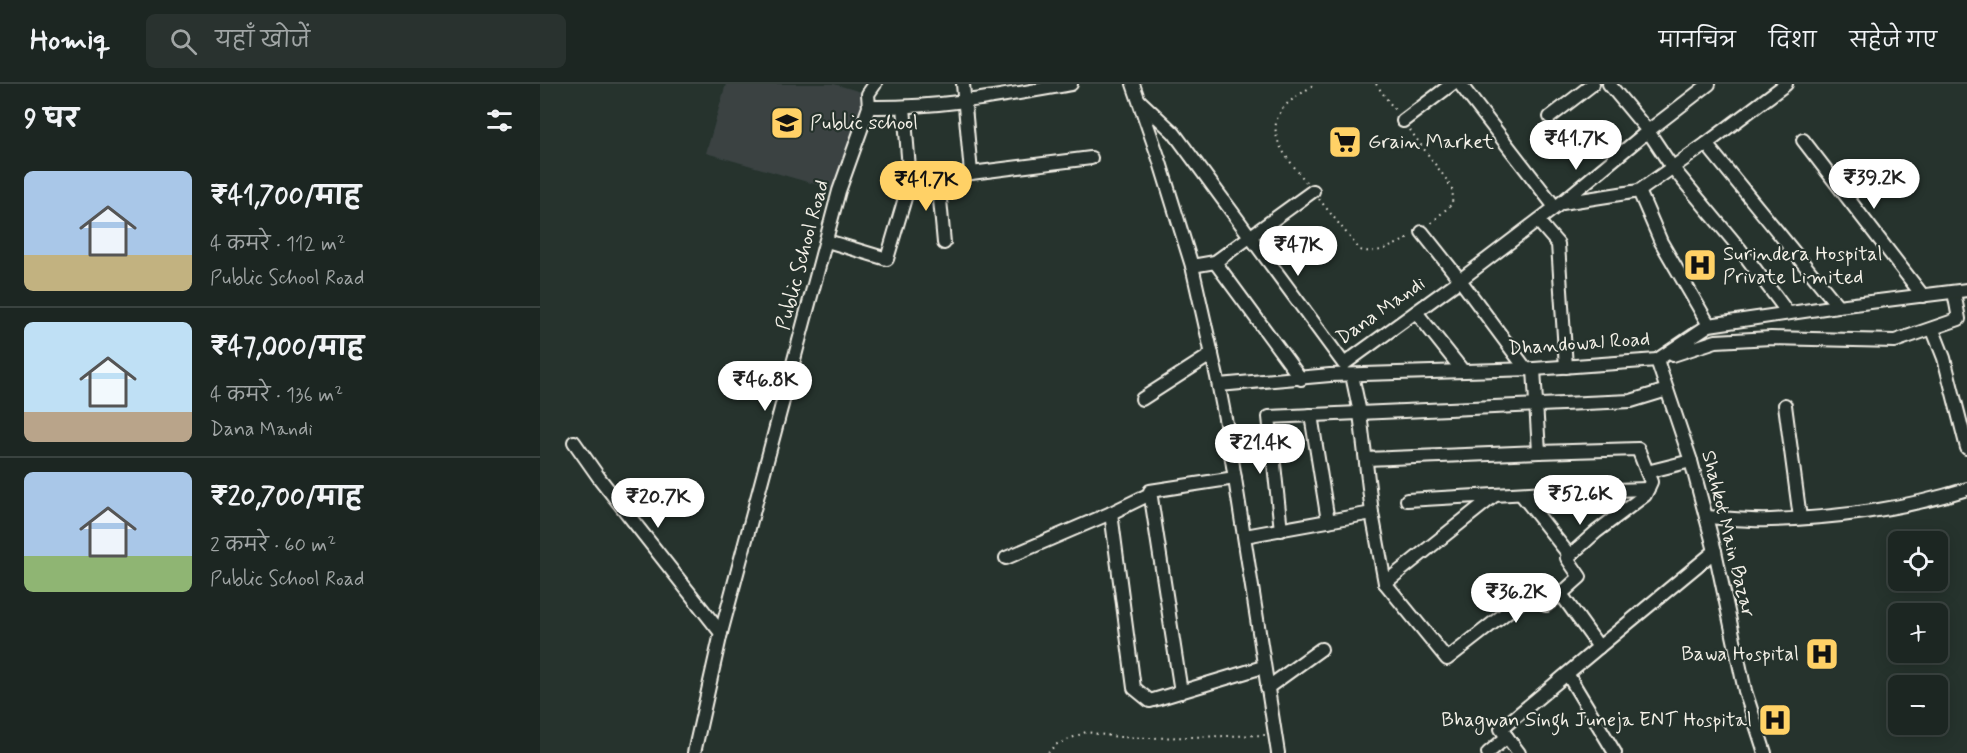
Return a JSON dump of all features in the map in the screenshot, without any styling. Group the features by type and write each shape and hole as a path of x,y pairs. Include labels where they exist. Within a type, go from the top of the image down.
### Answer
{"street":[{"name":"Public School Road","path":"694,753 721,633 839,191 869,106 868,94 873,84"},
{"path":"963,84 971,173"},
{"path":"869,106 904,107 965,103 1071,84"},
{"path":"1133,84 1192,266 1219,385 1278,753"},
{"path":"1404,121 1452,84"},
{"path":"1460,84 1558,205"},
{"path":"1550,117 1593,84"},
{"path":"1610,84 1648,131 1672,167 1740,249 1788,313"},
{"path":"1539,452 1536,405 1530,369 1460,280 1538,221 1709,84"},
{"path":"1558,205 1640,191 1784,84"},
{"name":"Dana Mandi","path":"1138,100 1174,133 1348,370 1416,312 1460,280 1422,232"},
{"path":"827,241 887,259 910,181 904,107"},
{"path":"1803,140 1923,296"},
{"path":"1706,144 1838,306"},
{"path":"910,181 1091,158"},
{"path":"938,177 944,243"},
{"path":"1192,266 1215,262 1313,191"},
{"path":"1640,191 1661,242 1709,325"},
{"path":"1538,221 1558,244 1566,367"},
{"path":"1215,262 1301,379"},
{"path":"1658,360 1716,341 1772,338 1895,341 1933,330 1959,319 1961,291"},
{"name":"Dhandowal Road","path":"1348,370 1530,369 1658,360 1709,325 1961,291"},
{"path":"1416,312 1462,371"},
{"path":"1933,330 1962,408 1967,448"},
{"path":"1143,399 1212,354"},
{"name":"Shahkot Main Bazar","path":"1658,360 1706,517 1745,691 1765,753"},
{"path":"1219,385 1301,379 1348,370 1360,413 1372,513 1385,583 1447,659 1534,591 1546,605 1561,594 1580,577 1567,558 1596,532 1645,495 1651,482 1638,449 1366,459"},
{"path":"1281,530 1269,417 1631,401 1667,390"},
{"path":"1785,405 1800,518"},
{"path":"1311,415 1329,521"},
{"path":"574,442 600,479 721,633"},
{"path":"1647,472 1690,461"},
{"path":"1006,558 1111,513 1150,494 1150,491 1235,478"},
{"path":"1407,500 1648,489"},
{"path":"1706,517 1770,520 1856,513 1939,498 1967,489"},
{"path":"1150,494 1181,692"},
{"path":"1521,494 1570,556"},
{"path":"1385,583 1495,495"},
{"path":"1111,513 1134,688 1150,701 1263,667"},
{"path":"1245,536 1372,513"},
{"path":"1519,753 1501,729 1715,551"},
{"path":"1561,594 1599,647"},
{"path":"1267,688 1321,649"},
{"path":"1568,675 1615,753"},
{"path":"1488,753 1507,738"}],"path":[{"path":"1314,84 1287,104 1278,116 1276,129 1278,145 1360,250 1370,253 1389,248 1422,232 1452,204 1453,191 1376,84"},
{"path":"1048,753 1055,745 1086,732 1118,737 1151,738 1274,734"}],"shaded area":[{"name":"Public school","path":"726,84 834,84 868,94 839,191 706,153"}],"place":[{"name":"Public school","path":"787,123"},
{"name":"Grain Market","path":"1345,142"},
{"name":"Surindera Hospital Private Limited","path":"1700,265"},
{"name":"Bawa Hospital","path":"1822,654"},
{"name":"Bhagwan Singh Juneja ENT Hospital","path":"1775,720"}]}
